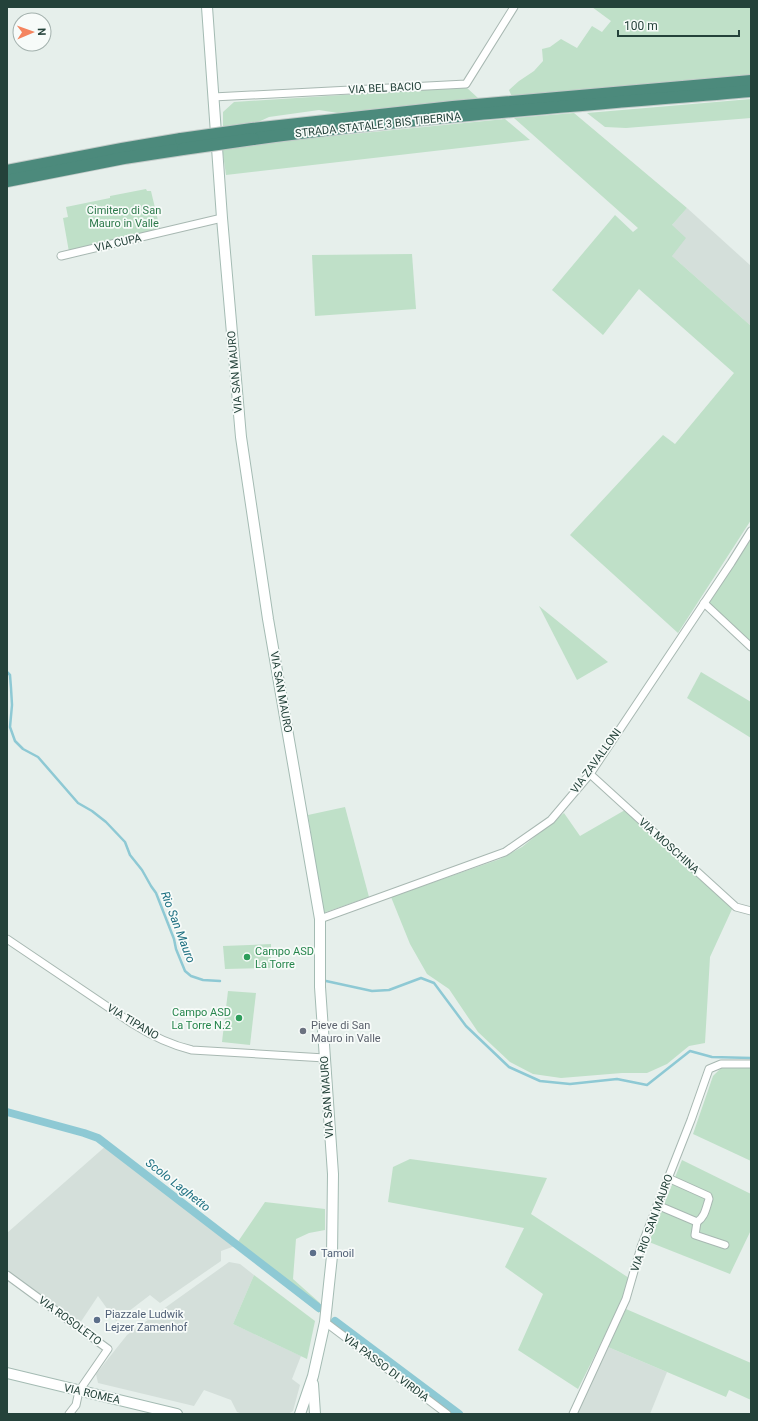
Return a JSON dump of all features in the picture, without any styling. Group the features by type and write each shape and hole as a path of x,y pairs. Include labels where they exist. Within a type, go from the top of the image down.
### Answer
{"highway":[{"name":"STRADA STATALE 3 BIS TIBERINA","path":"7,171 122,149 182,144 253,134 453,111 603,98 751,81"},
{"name":"STRADA STATALE 3 BIS TIBERINA","path":"603,98 751,91"},
{"name":"STRADA STATALE 3 BIS TIBERINA","path":"7,181 109,161 182,144"}],"main road":[{"name":"VIA SAN MAURO","path":"207,7 222,218 241,437 268,619 320,919 320,986 333,1188 332,1256 325,1322 313,1376 300,1414"},
{"name":"VIA ROMEA","path":"7,1373 177,1414"},
{"name":"VIA SAN MAURO","path":"313,1376 315,1414"}],"street":[{"name":"VIA BEL BACIO","path":"213,97 466,84 514,7"},
{"name":"VIA CUPA","path":"61,256 222,218"},
{"name":"VIA ZAVALLONI","path":"320,919 505,852 551,820 590,774 751,531"},
{"path":"704,603 751,646"},
{"name":"VIA MOSCHINA","path":"590,774 736,906 751,911"},
{"name":"VIA TIPANO","path":"7,939 152,1037 181,1048 192,1050 325,1058"},
{"name":"VIA RIO SAN MAURO","path":"572,1414 626,1299 641,1247 691,1120 709,1069 721,1064 751,1064"},
{"path":"668,1178 708,1196 709,1199 704,1215 702,1219 697,1222 695,1235 725,1245"},
{"path":"657,1205 697,1222"},
{"name":"VIA ROSOLETO","path":"7,1275 108,1349 79,1391 76,1405 69,1414"},
{"name":"VIA PASSO DI VIRDIA","path":"325,1322 446,1414"}],"shaded area":[{"path":"687,208 751,266 751,326 672,256 672,225"},
{"path":"107,1145 235,1246 221,1251 221,1261 160,1303 150,1295 116,1321 98,1296 80,1323 7,1272 7,1233"},
{"path":"229,1262 240,1264 254,1275 233,1324 301,1356 292,1379 300,1385 293,1411 288,1414 242,1414 237,1412 231,1400 204,1390 194,1406 98,1383 96,1374 127,1335"},
{"path":"608,1347 667,1372 650,1414 576,1414"}],"green space":[{"path":"592,7 751,7 751,76 512,97 509,90 534,71 543,61 542,49 550,47 561,39 577,48 592,26 602,32 611,21"},
{"path":"466,87 478,98 338,113 319,110 269,117 252,125 223,128 223,112 234,102"},
{"path":"751,99 751,118 626,128 605,127 587,113"},
{"path":"574,113 687,208 672,225 686,238 672,256 751,326 751,520 678,633 570,535 663,435 675,444 734,373 639,289 603,335 552,290 615,215 633,232 638,228 514,118"},
{"path":"505,119 530,140 226,175 222,147"},
{"name":"Cimitero di San Mauro in Valle","path":"146,189 147,191 151,191 160,229 69,252 63,218 68,217 66,207"},
{"path":"412,254 416,309 315,316 312,255"},
{"path":"751,539 751,642 709,603"},
{"path":"539,606 608,662 577,680"},
{"path":"701,672 751,702 751,738 687,698"},
{"path":"345,807 369,897 323,913 308,815"},
{"path":"625,810 733,907 710,957 705,1043 689,1046 667,1064 647,1073 622,1073 561,1078 533,1074 510,1062 478,1032 449,989 427,974 410,944 391,897 500,859 522,847 564,813 580,836"},
{"name":"Campo ASD La Torre","path":"271,944 271,968 225,969 223,946"},
{"name":"Campo ASD La Torre N.2","path":"228,991 256,993 250,1045 222,1042"},
{"path":"721,1068 751,1068 751,1161 693,1134 713,1076"},
{"path":"410,1159 547,1178 531,1214 629,1278 621,1303 578,1389 518,1350 543,1294 505,1267 524,1228 388,1202 393,1167"},
{"path":"682,1160 751,1194 751,1230 730,1274 649,1242"},
{"path":"265,1202 325,1209 325,1230 309,1233 296,1239 293,1279 320,1303 319,1313 235,1246"},
{"path":"254,1275 315,1321 307,1359 233,1324"},
{"path":"626,1309 751,1363 751,1400 729,1390 726,1397 608,1347"}],"waterway":[{"name":"Rio San Mauro","path":"7,672 10,675 12,705 10,727 15,741 23,749 38,757 78,803 92,811 106,822 125,842 130,855 142,870 156,893 185,971 191,976 203,980 220,981"},
{"name":"Rio San Mauro","path":"326,981 372,991 389,990 421,978 434,983 466,1026 509,1067 540,1081 570,1084 617,1079 647,1085 690,1051 712,1057 751,1058"},
{"name":"Scolo Laghetto","path":"7,1112 98,1138 319,1308"},
{"name":"Scolo Laghetto","path":"335,1321 459,1414"}],"place":[{"name":"Campo ASD La Torre","path":"247,957"},
{"name":"Campo ASD La Torre N.2","path":"239,1018"},
{"name":"Pieve di San Mauro in Valle","path":"303,1031"},
{"name":"Tamoil","path":"313,1253"},
{"name":"Piazzale Ludwik Lejzer Zamenhof","path":"97,1320"}]}
